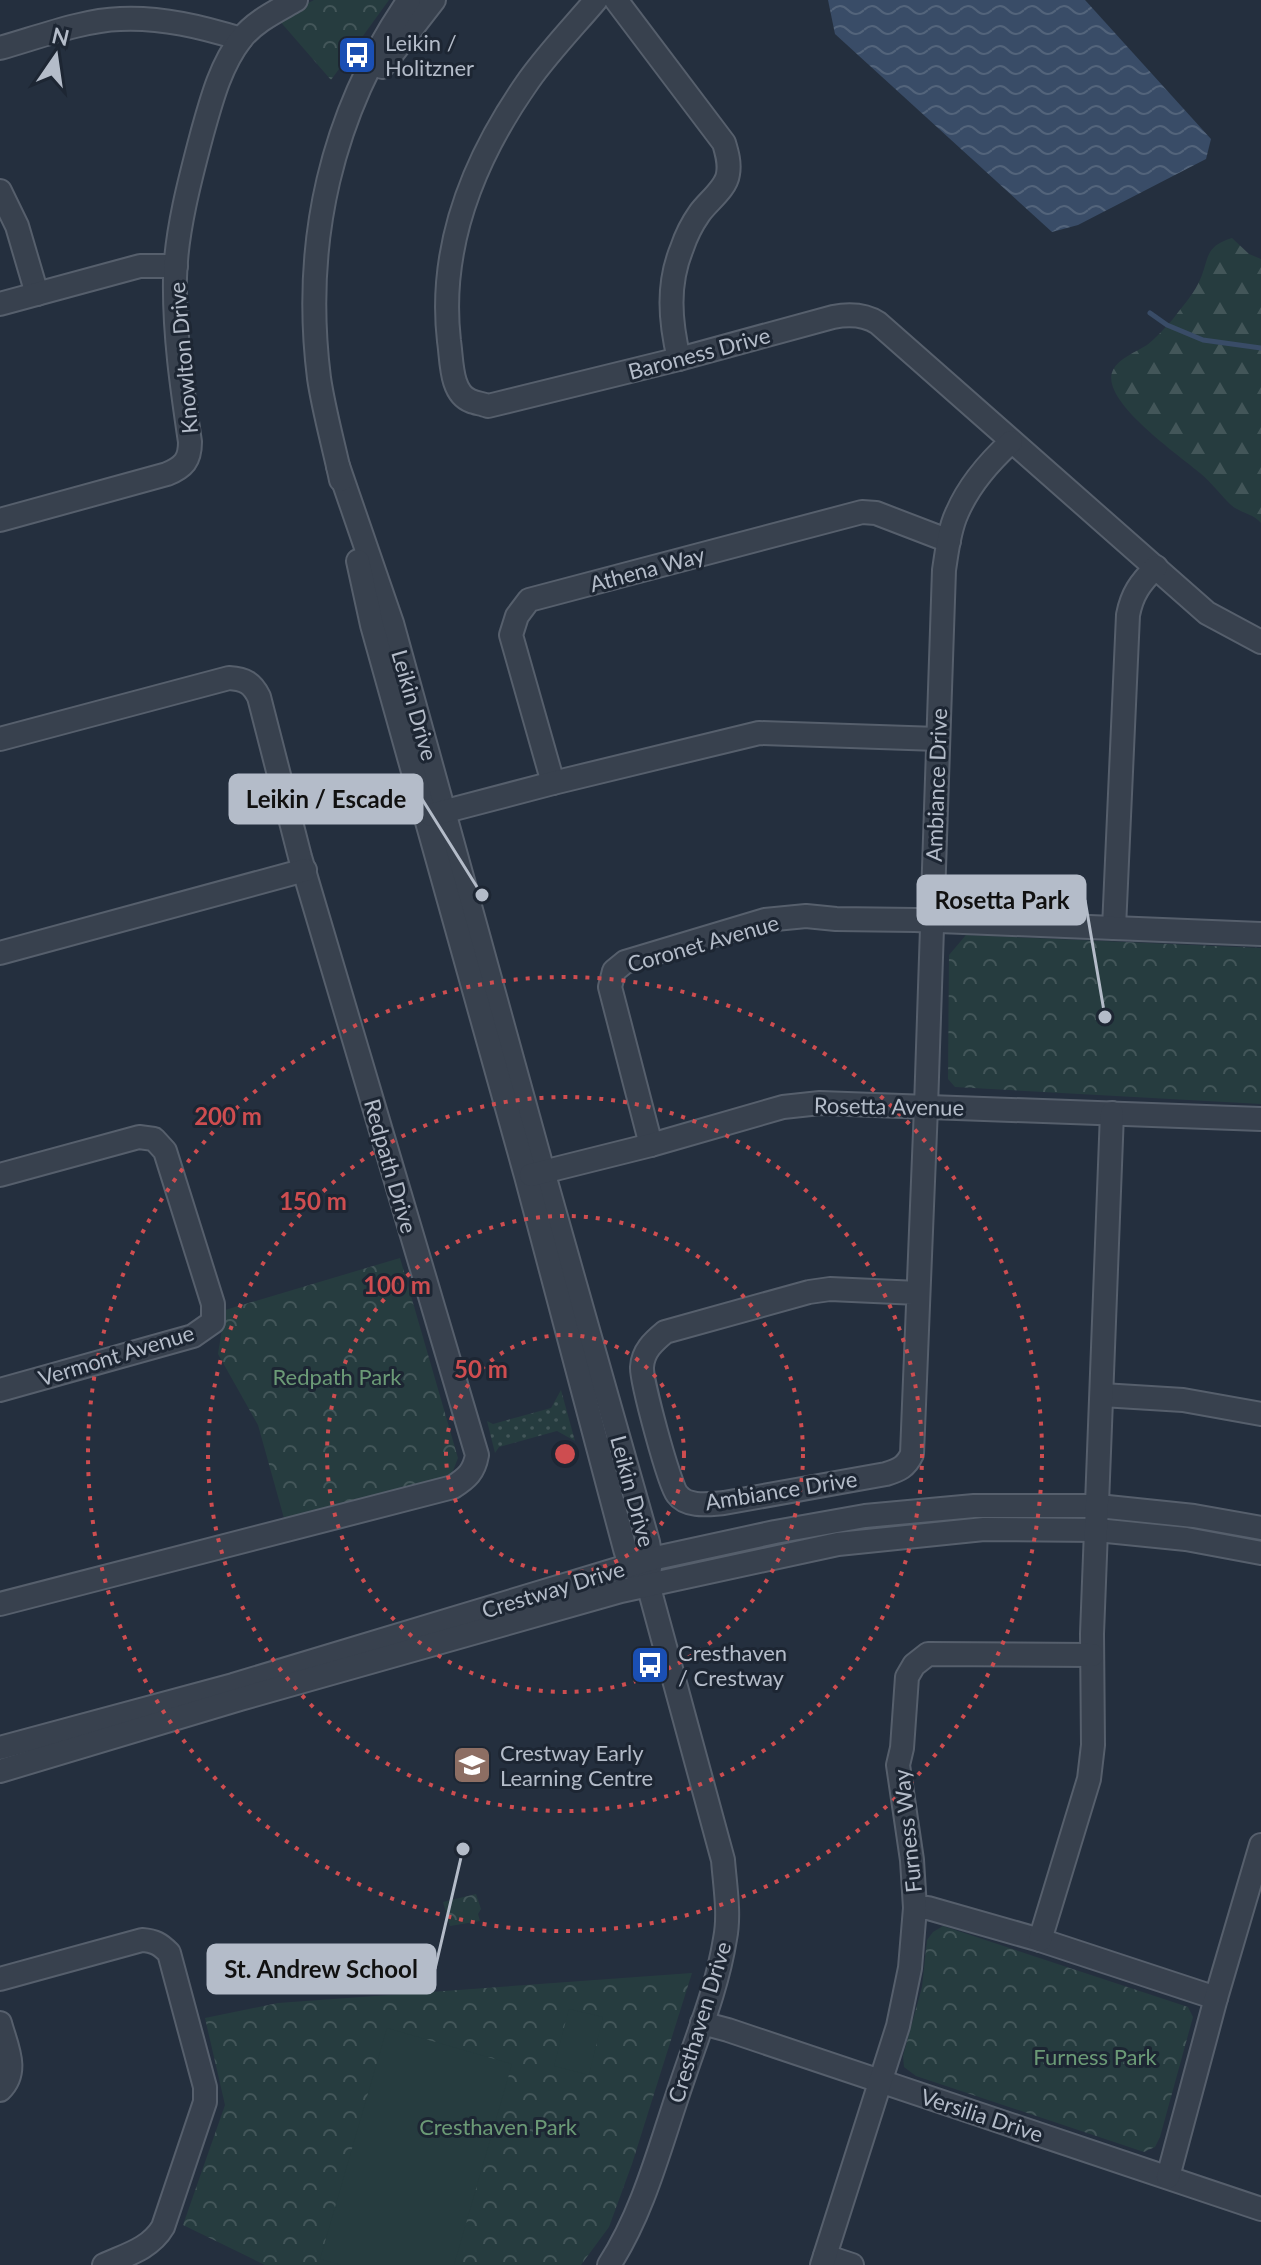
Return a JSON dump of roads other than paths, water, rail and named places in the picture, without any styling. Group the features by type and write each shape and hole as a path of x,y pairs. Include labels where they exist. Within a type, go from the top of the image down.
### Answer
{"street":[{"name":"Knowlton Drive","path":"0,520 183,467 190,451 190,442 176,335 176,266 191,179 207,116 222,74 241,39 274,12 296,0"},
{"name":"Leikin Drive","path":"409,0 357,90 339,144 319,225 313,292 319,379 372,625 436,814 648,1584"},
{"name":"Leikin Drive","path":"339,144 382,67 434,0"},
{"name":"Baroness Drive","path":"596,0 530,78 493,138 457,221 447,318 454,383 467,400 488,406 833,317 868,316 1207,613 1261,642"},
{"path":"616,0 724,143 728,155 728,176 699,213 678,260 670,308 679,359"},
{"path":"0,48 93,22 119,19 181,23 241,39"},
{"path":"0,191 17,226 37,294"},
{"path":"0,304 140,266 176,266"},
{"name":"Ambiance Drive","path":"918,1293 830,1289 809,1292 665,1332 648,1347 641,1368 663,1458 677,1495 704,1505 724,1503 900,1470 912,1454 926,1107 944,570 956,516 965,497 984,469 1011,442"},
{"name":"Athena Way","path":"553,783 511,635 517,616 529,600 862,512 876,513 949,541"},
{"path":"1114,928 1128,615 1131,598 1140,583 1156,567"},
{"name":"Redpath Drive","path":"0,739 229,678 243,679 253,686 259,697 305,870 477,1455 474,1468 466,1479 453,1487 0,1604"},
{"path":"436,814 759,733 938,739"},
{"path":"0,953 305,870"},
{"name":"Coronet Avenue","path":"651,1145 610,987 614,971 625,962 765,920 806,916 1261,934"},
{"name":"Rosetta Avenue","path":"534,1174 783,1107 805,1104 1261,1119"},
{"path":"1040,1940 1089,1779 1093,1745 1092,1655 1112,1113"},
{"name":"Vermont Avenue","path":"0,1175 139,1137 154,1139 165,1151 213,1304 213,1322 193,1336 0,1390"},
{"path":"1102,1395 1183,1400 1261,1414"},
{"name":"Crestway Drive","path":"0,1748 233,1685 641,1562 775,1532 865,1516 974,1506 1098,1506 1194,1516 1261,1528"},
{"name":"Crestway Drive","path":"0,1771 240,1699 648,1584 838,1544 984,1529 1097,1530 1186,1539 1261,1553"},
{"name":"Cresthaven Drive","path":"609,2265 638,2210 702,2023 726,1937 723,1860 648,1584"},
{"name":"Furness Way","path":"824,2260 898,2026 910,1968 915,1908 910,1844 898,1765 907,1677 914,1665 928,1654 1092,1655"},
{"path":"1168,2177 1261,1845"},
{"path":"915,1908 928,1908 1040,1940 1216,1998"},
{"path":"0,1979 142,1940 161,1944 169,1953 205,2087 205,2102 163,2227 156,2238 142,2248 104,2265"},
{"path":"0,2023 12,2067 8,2082 0,2090"},
{"name":"Versilia Drive","path":"702,2023 1261,2209"},
{"path":"824,2260 852,2265"}],"water":[{"path":"828,0 1085,0 1211,139 1206,159 1078,225 1052,232 835,34"}],"waterway":[{"path":"1150,313 1167,325 1203,340 1261,348"}],"place":[{"name":"Leikin / Holitzner","path":"357,55"},
{"name":"Leikin / Escade","path":"482,895"},
{"name":"Rosetta Park","path":"1105,1017"},
{"name":"Cresthaven / Crestway","path":"650,1665"},
{"name":"Crestway Early Learning Centre","path":"472,1765"},
{"name":"St. Andrew School","path":"463,1849"}],"park label":[{"name":"Redpath Park","path":"337,1376"},
{"name":"Furness Park","path":"1095,2056"},
{"name":"Cresthaven Park","path":"498,2126"}]}
